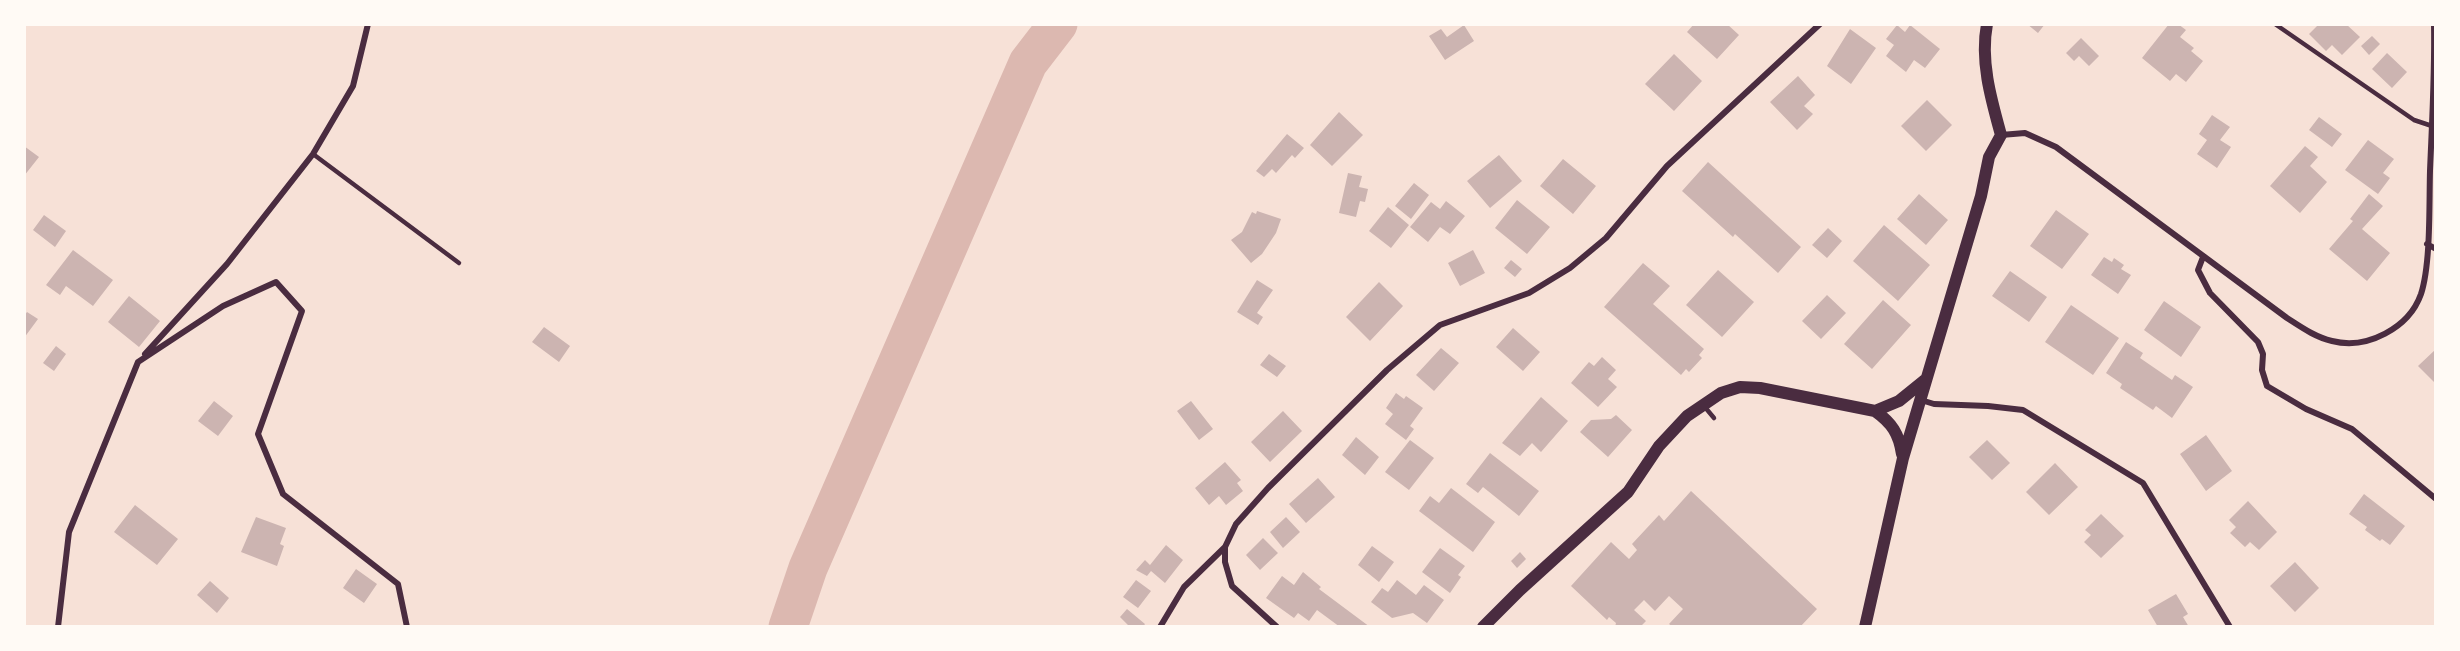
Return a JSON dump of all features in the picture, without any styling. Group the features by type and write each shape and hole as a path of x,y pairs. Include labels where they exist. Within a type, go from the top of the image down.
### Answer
{"main road":[{"path":"1866,627 1903,458 1981,196 1989,157 2001,135 1984,51 1988,24"},
{"path":"1875,411 1899,401 1926,379"},
{"path":"1484,627 1520,590 1628,492 1659,446 1687,417 1721,393 1740,387 1760,388 1875,411 1893,426 1900,439 1903,458"}],"street":[{"path":"58,627 69,532 138,362 227,264 313,154 353,86 368,24"},
{"path":"1160,627 1184,587 1225,547 1236,524 1268,488 1386,370 1440,325 1529,293 1570,268 1606,238 1667,166 1820,24"},
{"path":"2001,135 2025,133 2056,147 2313,334 2333,342 2359,342 2384,335 2400,324 2412,312 2421,294 2427,244 2434,24"},
{"path":"2427,244 2436,249"},
{"path":"2203,256 2198,270 2210,293 2258,342 2263,354 2262,370 2267,386 2306,409 2352,429 2436,499"},
{"path":"138,362 223,306 276,282 302,311 258,434 283,494 398,584 407,627"},
{"path":"1920,400 1934,404 2023,410 2143,483 2230,627"},
{"path":"1225,547 1225,562 1232,586 1277,627"}],"lane":[{"path":"2275,24 2414,120 2432,126"},
{"path":"313,154 459,263"},
{"path":"1703,405 1714,418"}],"building":[{"path":"1694,24 1727,24 1739,35 1717,59 1687,32"},
{"path":"2027,24 2045,24 2038,33"},
{"path":"2169,24 2178,24 2186,30 2180,37 2194,48 2191,51 2203,61 2186,82 2176,74 2170,81 2142,58"},
{"path":"2319,24 2346,24 2360,37 2342,55 2332,45 2326,51 2309,34"},
{"path":"1464,25 1474,41 1445,60 1429,36 1441,29 1447,37"},
{"path":"1897,25 1905,32 1910,25 1940,49 1925,68 1914,60 1906,72 1886,56 1894,45 1886,39"},
{"path":"1850,29 1876,48 1851,84 1827,66"},
{"path":"2372,36 2380,44 2369,55 2361,46"},
{"path":"2081,38 2099,56 2089,66 2079,56 2074,61 2066,53"},
{"path":"2387,53 2407,72 2392,88 2372,69"},
{"path":"1674,54 1702,81 1674,111 1645,84"},
{"path":"1798,76 1815,95 1804,106 1813,114 1797,130 1770,102"},
{"path":"1927,100 1952,125 1926,151 1901,126"},
{"path":"1339,112 1363,135 1332,166 1310,145"},
{"path":"2212,115 2230,127 2220,140 2231,147 2217,168 2197,154 2207,140 2199,134"},
{"path":"2319,117 2342,134 2332,147 2309,130"},
{"path":"1287,134 1304,148 1295,158 1292,155 1276,173 1272,169 1264,177 1256,171"},
{"path":"2368,140 2394,159 2383,173 2390,178 2378,194 2345,170"},
{"path":"24,146 39,157 24,176"},
{"path":"2305,146 2318,157 2310,166 2327,182 2300,213 2270,186"},
{"path":"1499,155 1522,181 1490,208 1467,181"},
{"path":"1563,159 1596,186 1573,214 1540,186"},
{"path":"1708,162 1801,247 1778,273 1735,234 1733,237 1682,191"},
{"path":"1348,173 1362,176 1359,187 1368,189 1365,202 1360,201 1356,217 1339,213"},
{"path":"1414,183 1429,195 1411,219 1395,206"},
{"path":"1919,194 1948,220 1926,245 1897,219"},
{"path":"2369,194 2383,206 2362,229 2390,253 2367,281 2329,249 2353,221 2350,219"},
{"path":"1517,200 1550,227 1527,254 1495,228"},
{"path":"1446,201 1465,216 1450,234 1440,227 1428,242 1410,227 1431,202 1440,209"},
{"path":"1388,207 1409,225 1391,248 1369,231"},
{"path":"2056,210 2089,234 2062,269 2030,246"},
{"path":"1257,211 1281,219 1276,233 1262,254 1251,263 1231,240 1242,232 1252,212 1256,214"},
{"path":"44,215 66,231 55,247 33,230"},
{"path":"1884,225 1930,265 1898,301 1853,261"},
{"path":"1828,228 1842,241 1827,258 1812,245"},
{"path":"73,250 113,280 93,306 66,286 60,295 46,285"},
{"path":"1473,250 1485,273 1460,286 1448,263"},
{"path":"2104,257 2112,262 2114,258 2124,265 2121,269 2131,275 2118,294 2091,275"},
{"path":"1511,260 1522,269 1515,277 1504,268"},
{"path":"1643,263 1670,286 1653,304 1704,349 1699,355 1702,358 1689,372 1686,369 1681,375 1604,307"},
{"path":"1718,270 1754,302 1722,337 1686,305"},
{"path":"2010,271 2047,297 2029,322 1992,296"},
{"path":"1257,280 1273,290 1257,313 1263,317 1258,325 1237,312"},
{"path":"1379,282 1403,306 1370,341 1346,317"},
{"path":"1827,295 1846,313 1821,339 1802,321"},
{"path":"129,296 160,321 139,347 108,322"},
{"path":"1883,300 1911,325 1872,369 1844,344"},
{"path":"2164,301 2201,327 2181,357 2144,330"},
{"path":"2071,305 2119,338 2093,375 2045,342"},
{"path":"27,312 38,319 24,338 24,316"},
{"path":"544,327 570,346 559,362 532,342"},
{"path":"1513,328 1540,352 1523,371 1496,347"},
{"path":"2126,342 2143,353 2140,358 2172,380 2175,375 2193,387 2172,418 2156,406 2153,410 2120,388 2122,384 2106,373"},
{"path":"56,346 66,354 54,371 43,363"},
{"path":"1441,348 1459,363 1434,391 1416,375"},
{"path":"2436,349 2436,384 2418,366"},
{"path":"1269,354 1286,366 1277,377 1260,365"},
{"path":"1602,357 1616,370 1608,379 1617,387 1598,407 1571,383 1589,362 1594,366"},
{"path":"1396,393 1404,399 1406,396 1423,408 1410,426 1414,429 1406,440 1385,424 1393,414 1386,408"},
{"path":"1541,397 1568,421 1541,452 1532,443 1520,456 1502,443"},
{"path":"214,401 233,416 218,436 198,421"},
{"path":"1191,401 1213,429 1199,440 1177,411"},
{"path":"1283,411 1302,431 1270,462 1251,442"},
{"path":"1616,415 1632,430 1608,457 1580,432 1591,420 1611,419"},
{"path":"2206,435 2232,471 2206,491 2180,454"},
{"path":"1356,437 1379,457 1365,475 1342,455"},
{"path":"1410,440 1434,458 1409,490 1385,472"},
{"path":"1987,440 2010,463 1992,480 1969,457"},
{"path":"1490,453 1539,491 1519,516 1483,487 1478,493 1466,484"},
{"path":"1225,462 1241,480 1237,483 1243,491 1226,505 1219,496 1209,505 1195,488"},
{"path":"2055,463 2078,487 2049,515 2026,492"},
{"path":"1318,478 1335,497 1306,523 1289,504"},
{"path":"1451,488 1495,522 1473,552 1419,511 1430,496 1439,503"},
{"path":"1691,491 1817,609 1800,627 1673,627 1669,624 1683,609 1669,596 1655,611 1644,600 1634,610 1646,621 1640,627 1615,627 1616,623 1609,617 1607,620 1571,586 1611,542 1629,559 1637,550 1632,544 1659,515 1664,521"},
{"path":"2364,494 2405,526 2390,545 2365,530 2367,527 2349,514"},
{"path":"2248,501 2277,532 2259,550 2250,542 2245,547 2230,533 2236,527 2229,520"},
{"path":"135,505 178,539 157,565 114,532"},
{"path":"2101,514 2124,536 2101,558 2084,542 2091,535 2085,530"},
{"path":"256,517 286,528 280,544 284,546 277,566 241,552"},
{"path":"1286,517 1300,532 1283,548 1270,532"},
{"path":"1263,538 1278,553 1260,570 1246,555"},
{"path":"1166,545 1183,560 1165,583 1151,571 1147,576 1136,570 1145,560 1150,565"},
{"path":"1372,546 1394,562 1379,582 1358,565"},
{"path":"1440,548 1465,566 1458,575 1461,577 1450,593 1422,572"},
{"path":"1520,552 1526,559 1517,568 1511,561"},
{"path":"2295,562 2319,588 2295,612 2270,586"},
{"path":"356,569 377,584 364,603 343,588"},
{"path":"1303,572 1321,587 1319,589 1370,627 1340,627 1317,610 1309,621 1298,613 1294,618 1266,598 1282,576 1294,585"},
{"path":"1136,580 1151,591 1138,608 1123,597"},
{"path":"1397,580 1416,595 1424,585 1444,600 1427,623 1413,613 1392,618 1371,602 1382,588 1388,592"},
{"path":"210,581 229,598 217,613 197,595"},
{"path":"2176,594 2188,614 2183,617 2189,627 2158,627 2148,610"},
{"path":"1127,609 1145,624 1143,627 1130,627 1120,617"}],"waterway":[{"path":"788,627 808,568 1028,63 1058,24"}]}
